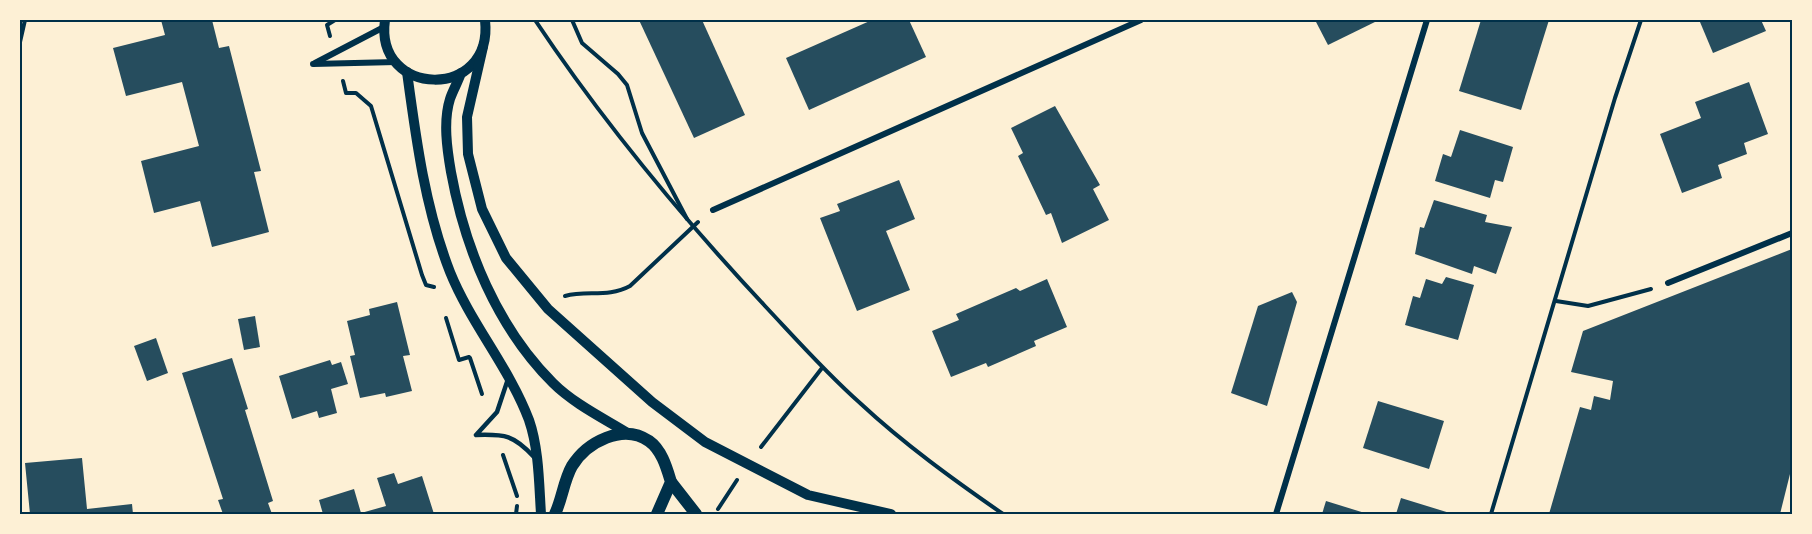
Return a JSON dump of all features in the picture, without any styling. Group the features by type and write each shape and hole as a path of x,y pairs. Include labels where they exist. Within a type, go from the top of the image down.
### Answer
{"main road":[{"path":"555,514 570,468 583,451 603,438 629,434 650,441 664,460 671,482 696,514"},
{"path":"657,514 671,482"}],"street":[{"path":"713,210 1141,20"},
{"path":"1276,514 1427,20"},
{"path":"396,62 313,64 384,23 387,46 396,62 417,77 440,80 461,73 476,61 483,47"},
{"path":"488,23 468,117 468,154 482,209 506,258 548,309 652,402 705,442 747,466 808,495 891,514"},
{"path":"407,72 419,157 450,271 472,319 508,379 530,422 541,514"},
{"path":"461,73 450,100 448,153 457,203 479,269 514,336 534,363 555,386 629,434"},
{"path":"1668,283 1792,233"}],"lane":[{"path":"508,379 497,412 476,435 503,434 514,438 536,458"}],"path":[{"path":"20,42 22,20"},
{"path":"335,20 327,26 335,53"},
{"path":"535,20 569,72 692,228 822,368 861,405 1003,514"},
{"path":"572,20 582,43 618,74 627,85 642,133 692,228"},
{"path":"1491,514 1615,98 1641,20"},
{"path":"338,63 346,93 356,93 371,106 422,275 426,285 436,287"},
{"path":"1556,300 1588,306 1668,283"},
{"path":"443,308 459,360 470,357"},
{"path":"714,514 747,466 822,368"}],"building":[{"path":"161,20 212,20 219,48 229,46 261,171 254,172 269,232 212,247 200,201 154,213 141,161 199,146 182,82 126,96 113,48 165,35"},
{"path":"639,20 702,20 745,115 694,138"},
{"path":"872,20 909,20 926,57 809,110 786,58"},
{"path":"1315,20 1379,20 1328,45"},
{"path":"1481,20 1549,20 1521,110 1459,91"},
{"path":"1705,20 1761,20 1766,31 1713,53 1700,22"},
{"path":"1749,82 1768,134 1744,143 1747,154 1718,165 1722,178 1682,193 1660,134 1701,118 1695,102"},
{"path":"1055,106 1100,185 1093,189 1109,220 1062,243 1051,213 1046,215 1018,156 1023,153 1011,128"},
{"path":"1460,130 1513,147 1503,182 1495,180 1490,198 1435,181 1443,154 1451,157"},
{"path":"899,180 915,219 886,231 910,290 857,311 820,218 840,211 837,204"},
{"path":"1434,200 1487,215 1485,222 1512,227 1496,274 1474,266 1472,274 1415,254 1420,227 1424,228"},
{"path":"1792,249 1792,466 1780,514 1549,514 1580,407 1591,410 1594,396 1610,400 1613,381 1571,372 1583,331"},
{"path":"1446,277 1474,285 1458,340 1405,325 1413,296 1420,298 1426,279 1442,284"},
{"path":"1047,279 1067,327 1034,341 1036,346 988,367 986,363 951,377 932,331 959,320 956,314 1016,288 1020,291"},
{"path":"1292,292 1297,302 1267,406 1231,393 1258,306"},
{"path":"397,302 410,355 403,356 412,391 386,397 385,393 360,398 350,356 355,355 347,321 370,315 369,309"},
{"path":"255,316 260,347 244,350 238,319"},
{"path":"156,338 168,373 147,381 134,346"},
{"path":"232,358 248,409 245,410 273,501 268,503 272,514 223,514 218,500 223,499 182,373"},
{"path":"330,360 332,365 341,362 348,384 331,389 337,413 319,418 317,411 292,419 279,376"},
{"path":"1378,401 1444,421 1429,469 1363,448"},
{"path":"82,458 87,509 132,504 133,514 30,514 25,463"},
{"path":"394,473 398,484 422,476 434,514 323,514 319,500 354,489 361,513 386,506 377,478"},
{"path":"1401,498 1453,514 1396,514"},
{"path":"1326,501 1368,514 1322,514"}]}
